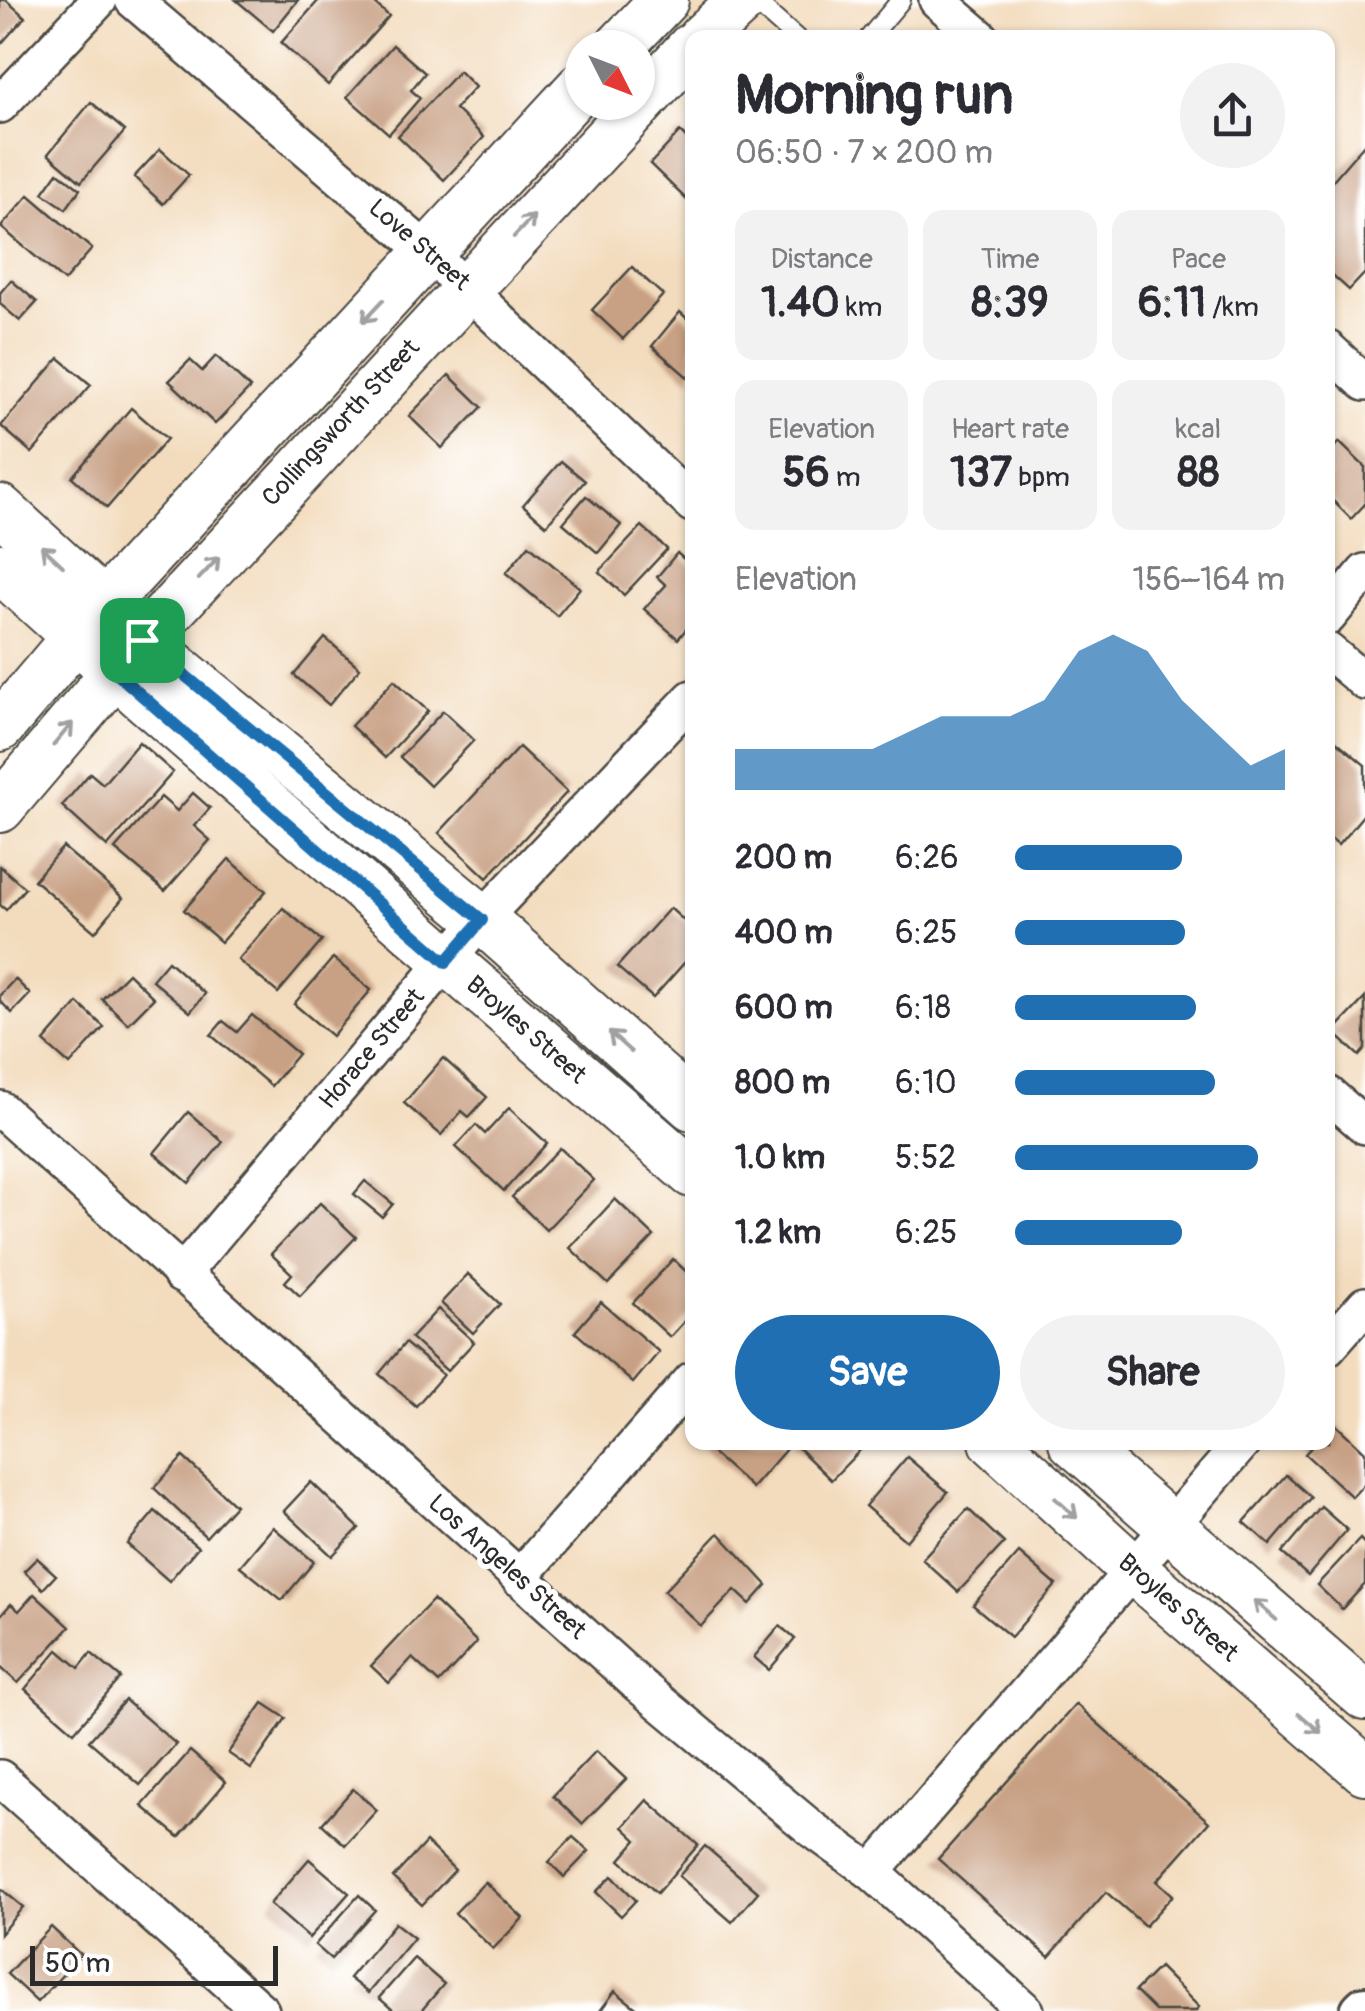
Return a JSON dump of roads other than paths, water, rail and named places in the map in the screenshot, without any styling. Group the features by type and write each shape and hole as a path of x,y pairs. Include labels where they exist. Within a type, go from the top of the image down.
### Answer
{"main road":[{"path":"635,30 664,0"},
{"name":"Collingsworth Street","path":"714,30 743,0"},
{"name":"Collingsworth Street","path":"0,808 129,656 467,287 685,60"},
{"name":"Collingsworth Street","path":"0,727 90,620 565,104"},
{"name":"Broyles Street","path":"0,508 90,620 446,962 685,1168"},
{"name":"Broyles Street","path":"0,568 90,620"},
{"name":"Broyles Street","path":"129,656 482,920 685,1100"},
{"name":"Broyles Street","path":"1003,1450 1133,1570 1365,1770"},
{"path":"1082,1450 1365,1696"}],"street":[{"path":"0,105 99,0"},
{"name":"Love Street","path":"132,0 467,287 685,497"},
{"path":"937,0 972,30"},
{"path":"1335,355 1365,383"},
{"path":"1335,608 1365,572"},
{"path":"1335,657 1365,682"},
{"name":"Horace Street","path":"181,1275 482,920 685,705"},
{"path":"1335,1100 1365,1126"},
{"name":"Los Angeles Street","path":"0,1109 519,1578 769,1793 872,1872 1026,2011"},
{"path":"1335,1339 1365,1305"},
{"path":"519,1578 685,1388"},
{"path":"872,1872 1235,1450"},
{"path":"0,1778 261,2011"}],"lane":[{"path":"752,0 787,30"},
{"path":"875,30 901,0"}]}
